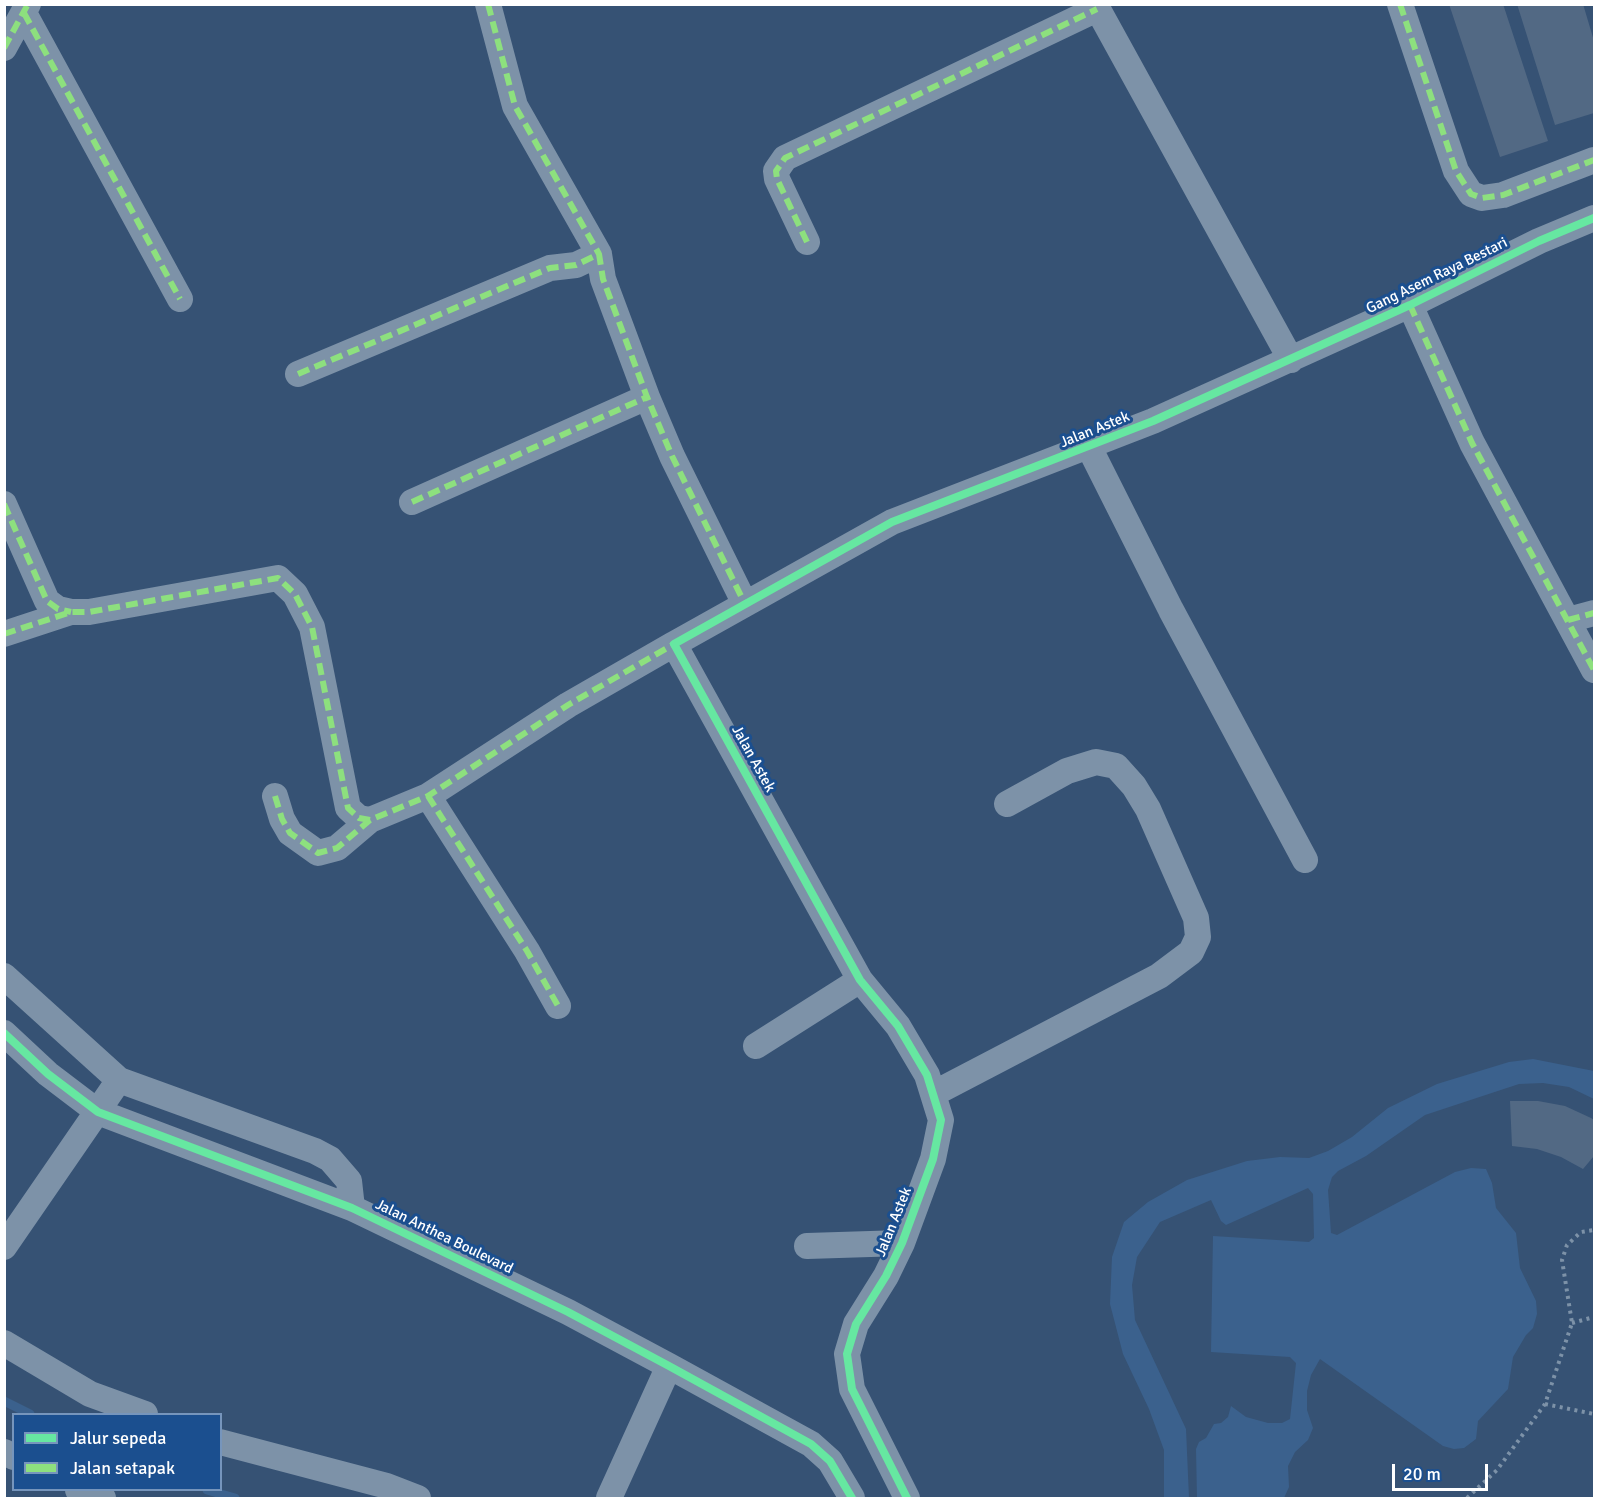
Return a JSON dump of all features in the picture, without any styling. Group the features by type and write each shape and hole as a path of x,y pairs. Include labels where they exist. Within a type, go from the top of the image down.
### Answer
{"street":[{"path":"488,4 515,106 599,254 603,279 647,397 672,456 745,604"},
{"path":"1400,4 1456,171 1471,194 1482,198 1503,195 1594,160"},
{"path":"807,242 777,179 776,171 779,163 1096,7 1291,360"},
{"path":"4,48 26,9"},
{"path":"26,9 180,298"},
{"name":"Gang Asem Raya Bestari","path":"1291,360 1410,305 1539,241 1594,218"},
{"path":"298,374 550,268 576,265 599,254"},
{"path":"1410,305 1472,443 1594,670"},
{"name":"Jalan Astek","path":"907,1498 852,1389 847,1354 856,1324 886,1276 902,1243 935,1150 941,1120 927,1075 898,1026 860,980 674,644 892,522 1089,447 1291,360"},
{"path":"412,502 647,397"},
{"path":"1089,447 1171,610 1305,860"},
{"path":"4,504 47,601 58,609 89,612 278,578 295,594 312,627 348,808 359,818 370,820"},
{"path":"4,634 71,612"},
{"path":"1568,620 1594,613"},
{"path":"275,796 282,819 290,833 318,853 337,848 370,820 428,796 567,705 674,644"},
{"path":"933,1094 1159,976 1191,952 1198,937 1196,918 1148,809 1134,786 1116,766 1096,762 1066,771 1007,804"},
{"path":"428,796 527,951 558,1006"},
{"name":"Jalan Anthea Boulevard","path":"4,976 119,1080 330,1158 349,1181 352,1208"},
{"path":"756,1046 860,980"},
{"name":"Jalan Anthea Boulevard","path":"4,1033 48,1074 98,1112 352,1208 568,1312 669,1366 811,1444 830,1461 852,1498"},
{"path":"4,1246 119,1080"},
{"path":"807,1246 902,1243"},
{"path":"4,1343 90,1394 142,1413"},
{"path":"609,1498 669,1366"},
{"path":"222,1443 387,1486 418,1498"},
{"path":"81,1491 103,1498"}],"path":[{"path":"1467,1498 1497,1470 1545,1404 1572,1323 1562,1260 1567,1245 1581,1232 1594,1230"},
{"path":"1572,1323 1594,1317"},
{"path":"1545,1404 1594,1414"}],"water":[{"path":"1533,1059 1594,1071 1594,1099 1569,1087 1543,1083 1519,1084 1425,1115 1366,1156 1338,1171 1332,1177 1328,1190 1331,1233 1337,1235 1455,1172 1471,1168 1486,1169 1492,1183 1496,1208 1516,1233 1520,1268 1536,1301 1537,1314 1533,1328 1513,1357 1508,1389 1478,1421 1476,1439 1464,1448 1454,1449 1443,1446 1320,1359 1311,1375 1307,1391 1307,1410 1313,1428 1308,1440 1295,1452 1288,1466 1289,1487 1284,1498 1197,1498 1196,1449 1199,1442 1206,1438 1214,1424 1221,1423 1228,1417 1231,1406 1246,1417 1268,1423 1282,1423 1290,1419 1296,1363 1290,1357 1211,1352 1213,1236 1309,1242 1314,1238 1313,1194 1308,1188 1226,1225 1221,1221 1211,1200 1160,1222 1137,1257 1132,1285 1135,1320 1186,1429 1189,1498 1164,1498 1164,1450 1149,1409 1123,1354 1110,1304 1112,1257 1124,1222 1148,1202 1187,1180 1247,1161 1280,1157 1309,1158 1328,1151 1352,1137 1388,1108 1437,1084 1509,1062"}],"building":[{"path":"1449,4 1503,4 1548,141 1500,157"},
{"path":"1517,4 1583,4 1594,41 1594,113 1555,125"},
{"path":"1510,1101 1538,1101 1565,1106 1591,1118 1594,1120 1594,1156 1583,1169 1561,1157 1537,1149 1512,1146"}],"waterway":[{"path":"4,1401 28,1413"},
{"path":"210,1491 235,1498"}],"marked path":[{"path":"4,48 28,4"},
{"path":"488,4 515,106 599,254"},
{"path":"1400,4 1456,171 1471,194 1482,198 1503,195 1594,160"},
{"path":"807,242 777,179 776,171 785,158 1097,9"},
{"path":"24,13 180,299"},
{"path":"298,374 550,268 576,265 599,254 603,279 647,397 672,456 745,604"},
{"path":"1410,305 1472,443 1594,670"},
{"path":"412,502 647,397"},
{"path":"4,504 47,601 58,609 71,612"},
{"path":"4,634 71,612 89,612 278,578 295,594 312,627 348,808 359,818 370,820 428,796 568,705 674,644"},
{"path":"1568,620 1594,613"},
{"path":"275,796 282,819 290,833 318,853 337,848 370,820"},
{"path":"428,796 527,951 558,1006"}],"cycle path":[{"path":"907,1498 852,1389 847,1354 856,1324 886,1276 902,1243 933,1159 941,1120 927,1075 898,1026 860,980 674,644 892,522 1153,421 1410,305 1539,241 1594,218"},
{"path":"4,1033 48,1074 98,1112 352,1208 568,1312 669,1366 811,1444 830,1461 852,1498"}]}
